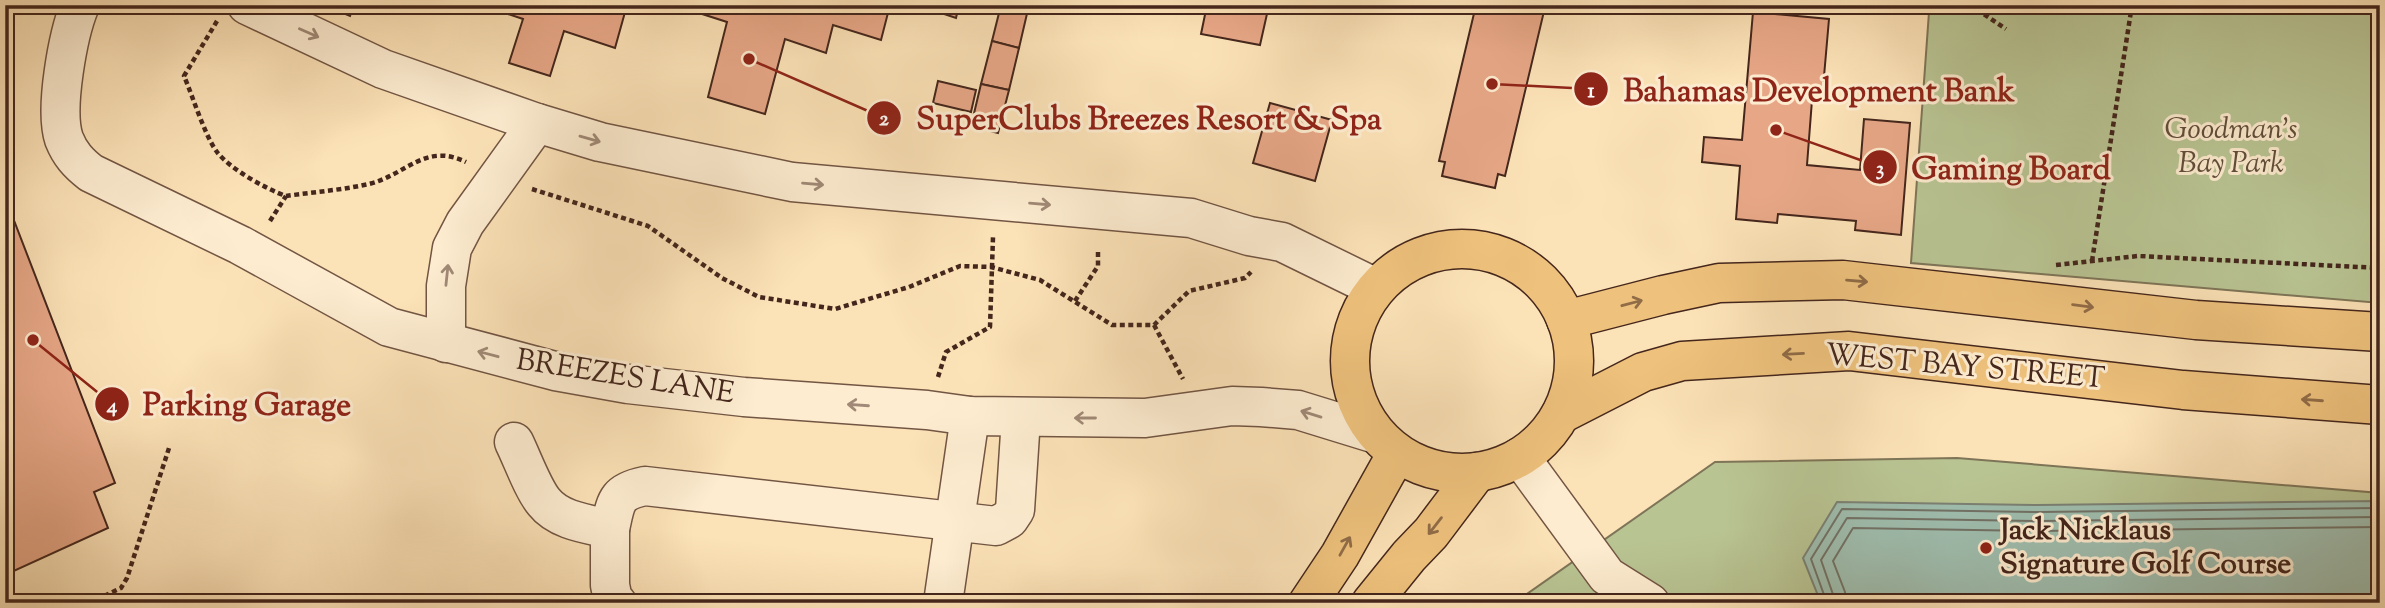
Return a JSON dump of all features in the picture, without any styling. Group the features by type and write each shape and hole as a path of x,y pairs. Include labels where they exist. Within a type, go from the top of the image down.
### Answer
{"main road":[{"path":"1454,250 1479,251 1502,257 1525,269 1549,291 1566,320 1574,351 1573,375 1561,414 1537,444 1520,457 1499,467 1454,473 1424,467 1387,443 1365,418 1356,400 1350,366 1355,327 1377,288 1410,262 1454,250"},
{"path":"1566,320 1663,295 1719,284 1843,280 2196,320 2380,332"},
{"name":"WEST BAY STREET","path":"1561,414 1643,372 1682,361 1849,351 2183,390 2380,405"},
{"path":"1308,603 1340,555 1387,443"},
{"path":"1371,603 1431,533 1477,472"}],"lane":[{"name":"BREEZES LANE","path":"80,5 62,86 61,115 64,138 81,166 240,245 389,327 555,371 628,384 744,397 1021,418 1145,418 1231,406 1298,410 1387,443"},
{"path":"233,11 383,69 600,142 792,182 1191,218 1249,236 1282,242 1377,288"},
{"path":"446,343 446,286 452,248 465,223 537,123"},
{"path":"943,603 970,416"},
{"path":"617,603 613,600 610,585 610,529 616,500 629,489 645,486 996,526 1009,519 1015,510 1021,418"},
{"path":"514,442 543,502 556,512 576,521 610,529"},
{"path":"1520,457 1607,576 1650,603"}],"path":[{"path":"1970,5 2006,29"},
{"path":"2132,5 2092,261 2138,256 2380,268"},
{"path":"233,11 184,76 215,150 227,163 286,196 368,184 384,179 421,159 449,155 498,178 648,226 722,278 759,297 835,309 909,287 960,266 991,267 1041,280 1112,325 1154,325 1189,291 1245,278 1282,242"},
{"path":"928,410 946,352 990,327 995,201"},
{"path":"1075,301 1098,266 1098,250"},
{"path":"1154,325 1187,386 1196,412"},
{"path":"89,603 121,588 127,578 170,445"}],"green space":[{"name":"Goodman's Bay Park","path":"1874,5 2380,5 2380,303 1911,263 1929,12"},
{"name":"Jack Nicklaus Signature Golf Course","path":"1957,458 2380,493 2380,603 1514,603 1715,462"}],"water":[{"path":"2380,501 2380,603 1821,603 1803,558 1837,502 2039,505"}],"building":[{"path":"324,5 354,5 350,16"},
{"path":"481,5 627,5 615,48 564,31 550,76 509,63 523,19"},
{"path":"674,5 890,5 881,40 833,25 826,53 785,39 765,114 708,97 727,22"},
{"path":"917,5 959,5 956,18"},
{"path":"1001,5 1029,5 1019,48 992,41"},
{"path":"1207,5 1269,5 1260,45 1201,34"},
{"path":"1476,5 1545,7 1505,176 1498,174 1495,188 1442,176 1445,162 1439,161"},
{"path":"1753,12 1829,19 1823,88 1813,87 1807,165 1860,170 1864,119 1910,123 1901,235 1855,230 1856,221 1778,214 1777,223 1736,219 1740,166 1702,162 1704,137 1742,140"},
{"path":"992,41 1019,48 1009,90 981,84"},
{"path":"938,81 976,90 971,112 933,103"},
{"path":"981,84 1009,90 998,133 971,126"},
{"path":"1270,103 1332,120 1315,181 1253,163"},
{"path":"5,197 115,483 94,492 108,528 5,575"}],"place":[{"name":"SuperClubs Breezes Resort & Spa","path":"749,59"},
{"name":"Bahamas Development Bank","path":"1492,84"},
{"name":"Gaming Board","path":"1776,130"},
{"name":"Parking Garage","path":"33,340"},
{"name":"Jack Nicklaus Signature Golf Course","path":"1986,548"}]}
